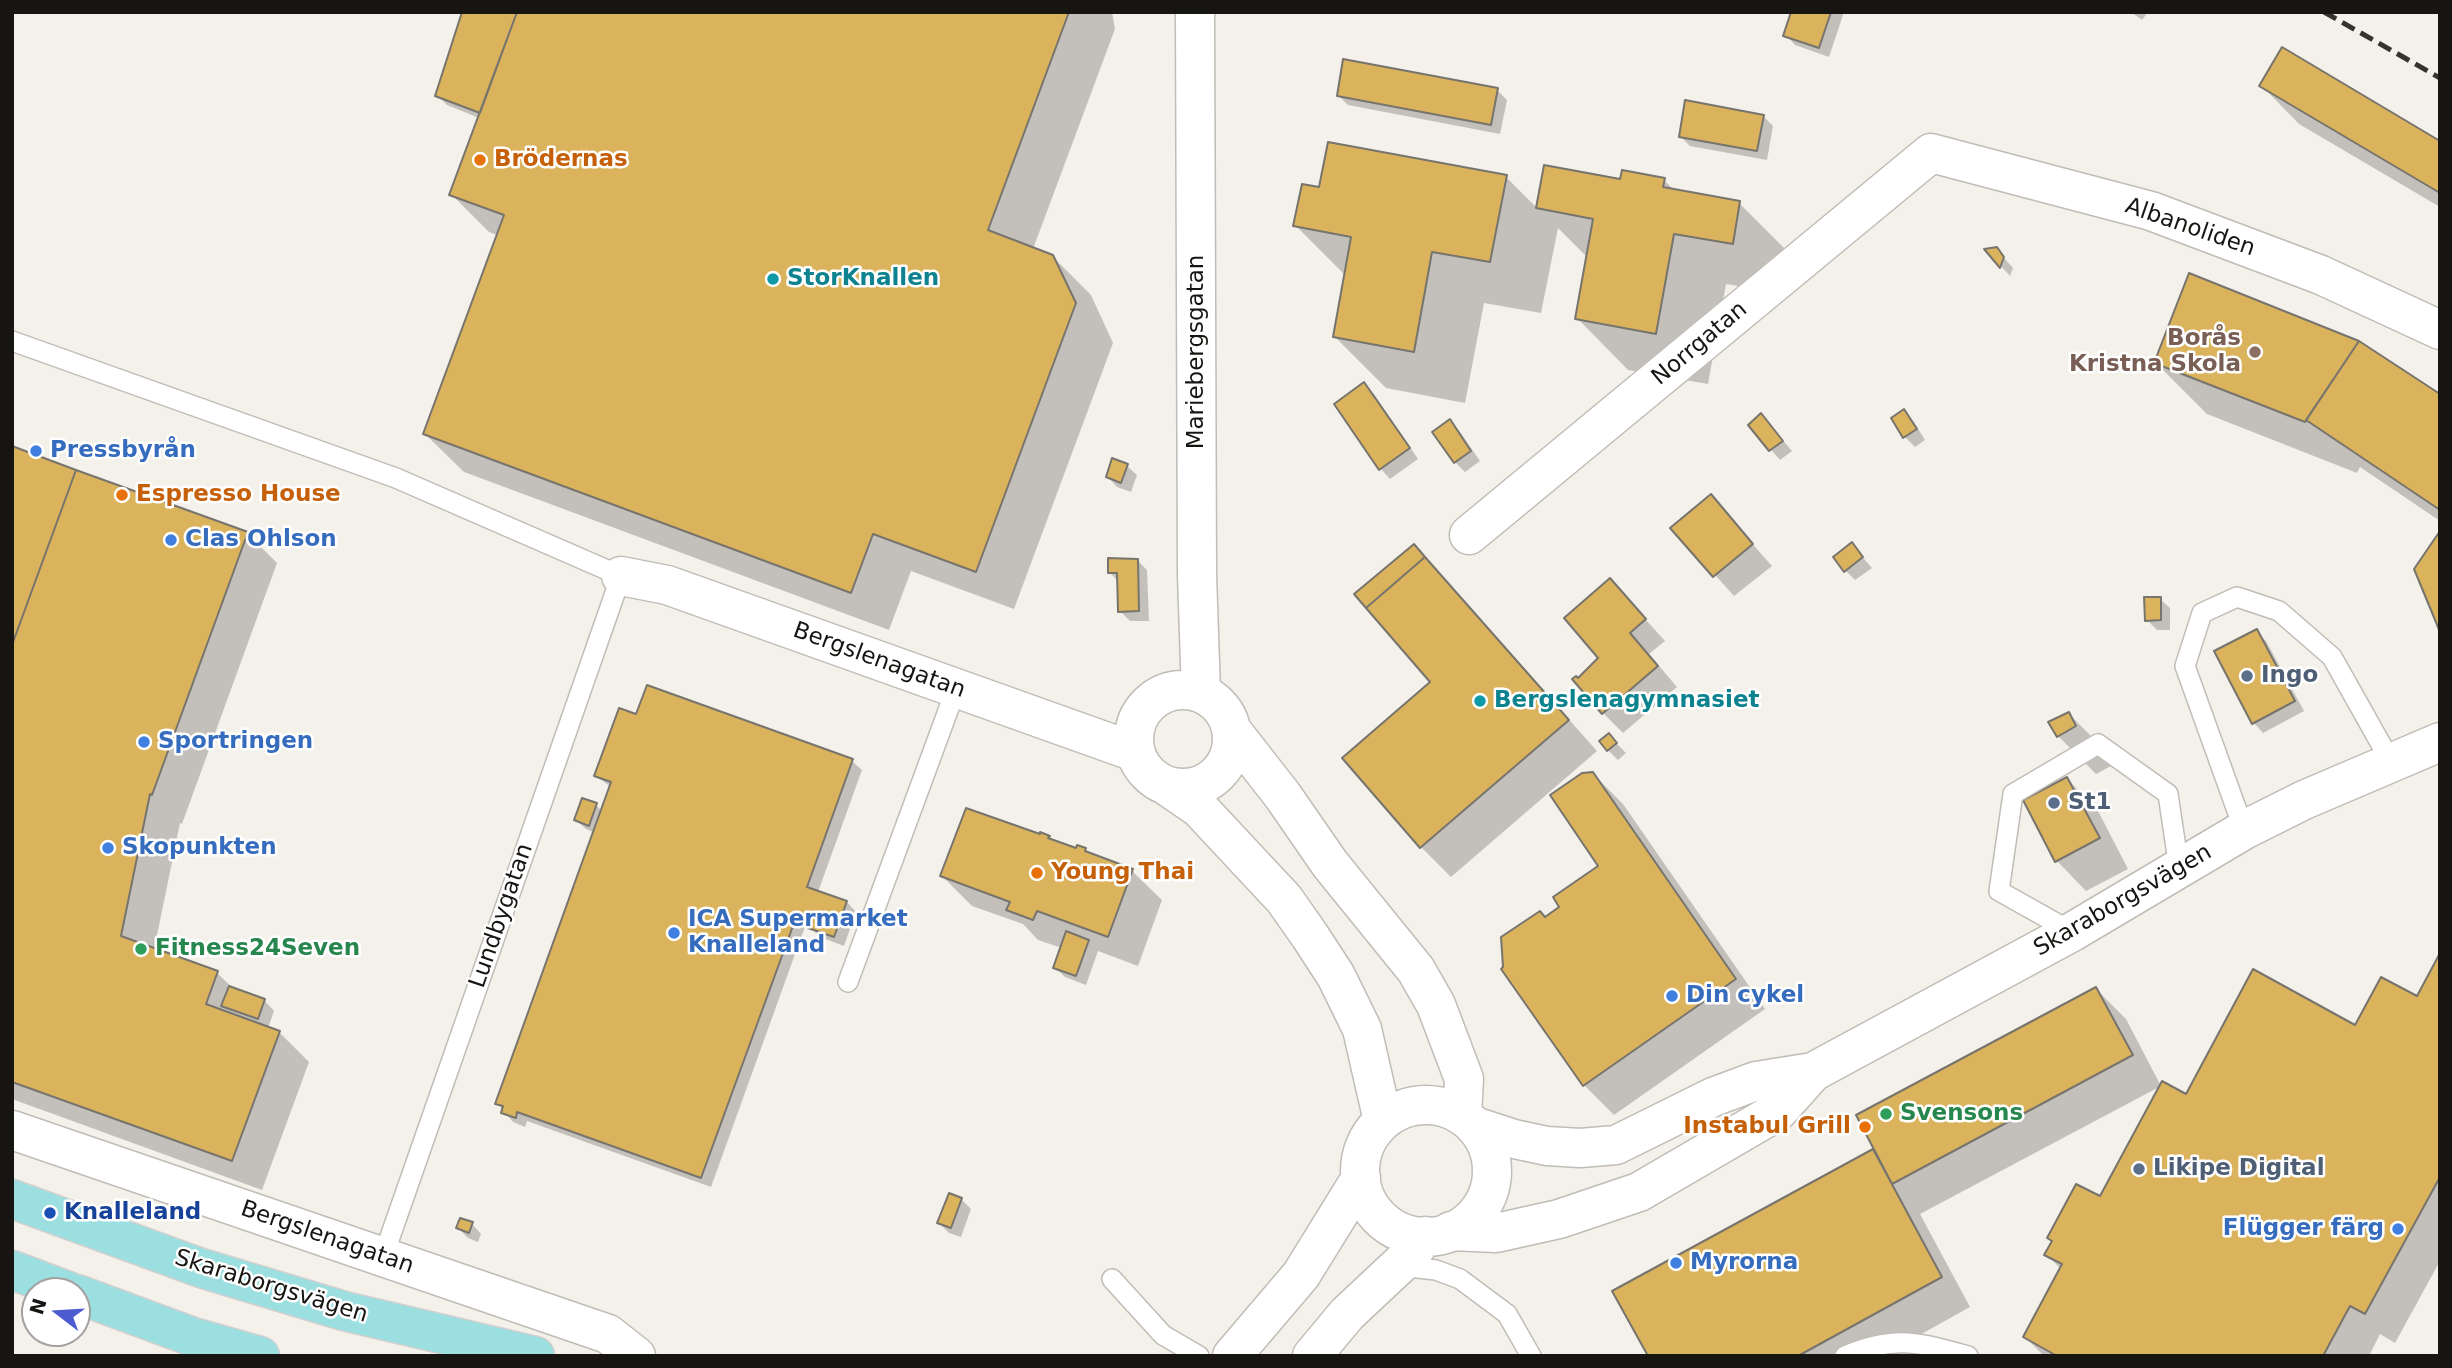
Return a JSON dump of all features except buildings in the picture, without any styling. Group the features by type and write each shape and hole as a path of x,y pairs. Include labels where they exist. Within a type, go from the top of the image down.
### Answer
{"main road":[{"name":"Skaraborgsvägen","path":"12,1199 201,1268 344,1311 535,1356"},
{"path":"12,1270 31,1277"},
{"path":"91,1299 193,1337 260,1356"}],"street":[{"name":"Mariebergsgatan","path":"1195,12 1197,575 1201,693"},
{"name":"Albanoliden","path":"1931,152 2151,211 2321,275 2440,330"},
{"name":"Norrgatan","path":"1469,535 1931,152"},
{"name":"Bergslenagatan","path":"621,576 667,585 1135,752"},
{"path":"1383,1121 1362,1029 1336,976 1284,899 1199,808 1153,779 1142,767 1135,752 1134,734 1139,717 1150,702 1166,692 1184,689 1201,693 1216,702 1227,715 1233,732 1283,796 1330,864 1416,970 1436,1005 1464,1079 1468,1121"},
{"path":"1167,786 1192,788 1215,778 1226,765 1232,749 1233,732"},
{"name":"Skaraborgsvägen","path":"1468,1121 1514,1139 1547,1146 1580,1149 1616,1145 1713,1097 1756,1082 1813,1072 2072,932 2244,830 2304,800 2440,742"},
{"name":"Skaraborgsvägen","path":"1438,1234 1496,1233 1559,1219 1639,1192 1778,1111 1813,1072"},
{"path":"1312,1356 1347,1314 1398,1266 1438,1234 1474,1216 1489,1191 1489,1150 1468,1121 1436,1106 1422,1105 1407,1108 1383,1121 1367,1141 1360,1165 1361,1178 1371,1208 1395,1229 1410,1234 1438,1234"},
{"name":"Bergslenagatan","path":"12,1130 608,1334 636,1356"},
{"path":"1232,1356 1301,1275 1361,1178"}],"lane":[{"path":"12,341 396,478 621,576"},
{"name":"Lundbygatan","path":"383,1257 621,576"},
{"path":"2244,830 2185,666 2202,613 2237,597 2279,611 2332,657 2391,762"},
{"path":"848,982 956,689"},
{"path":"2072,932 1999,891 2013,794 2098,744 2168,794 2179,869"},
{"path":"1398,1266 1436,1270 1460,1279 1507,1314 1531,1356"},
{"path":"1112,1279 1163,1335 1199,1356"},
{"path":"1845,1356 1869,1345 1895,1341 1926,1344 1968,1356"}],"railway":[{"path":"2324,12 2440,78"}],"place":[{"name":"Brödernas","path":"480,160"},
{"name":"StorKnallen","path":"773,279"},
{"name":"Borås Kristna Skola","path":"2255,352"},
{"name":"Pressbyrån","path":"36,451"},
{"name":"Espresso House","path":"122,495"},
{"name":"Clas Ohlson","path":"171,540"},
{"name":"Ingo","path":"2247,676"},
{"name":"Bergslenagymnasiet","path":"1480,701"},
{"name":"Sportringen","path":"144,742"},
{"name":"St1","path":"2054,803"},
{"name":"Skopunkten","path":"108,848"},
{"name":"Young Thai","path":"1037,873"},
{"name":"ICA Supermarket Knalleland","path":"674,933"},
{"name":"Fitness24Seven","path":"141,949"},
{"name":"Din cykel","path":"1672,996"},
{"name":"Svensons","path":"1886,1114"},
{"name":"Instabul Grill","path":"1865,1127"},
{"name":"Likipe Digital","path":"2139,1169"},
{"name":"Knalleland","path":"50,1213"},
{"name":"Flügger färg","path":"2398,1229"},
{"name":"Myrorna","path":"1676,1263"}]}
